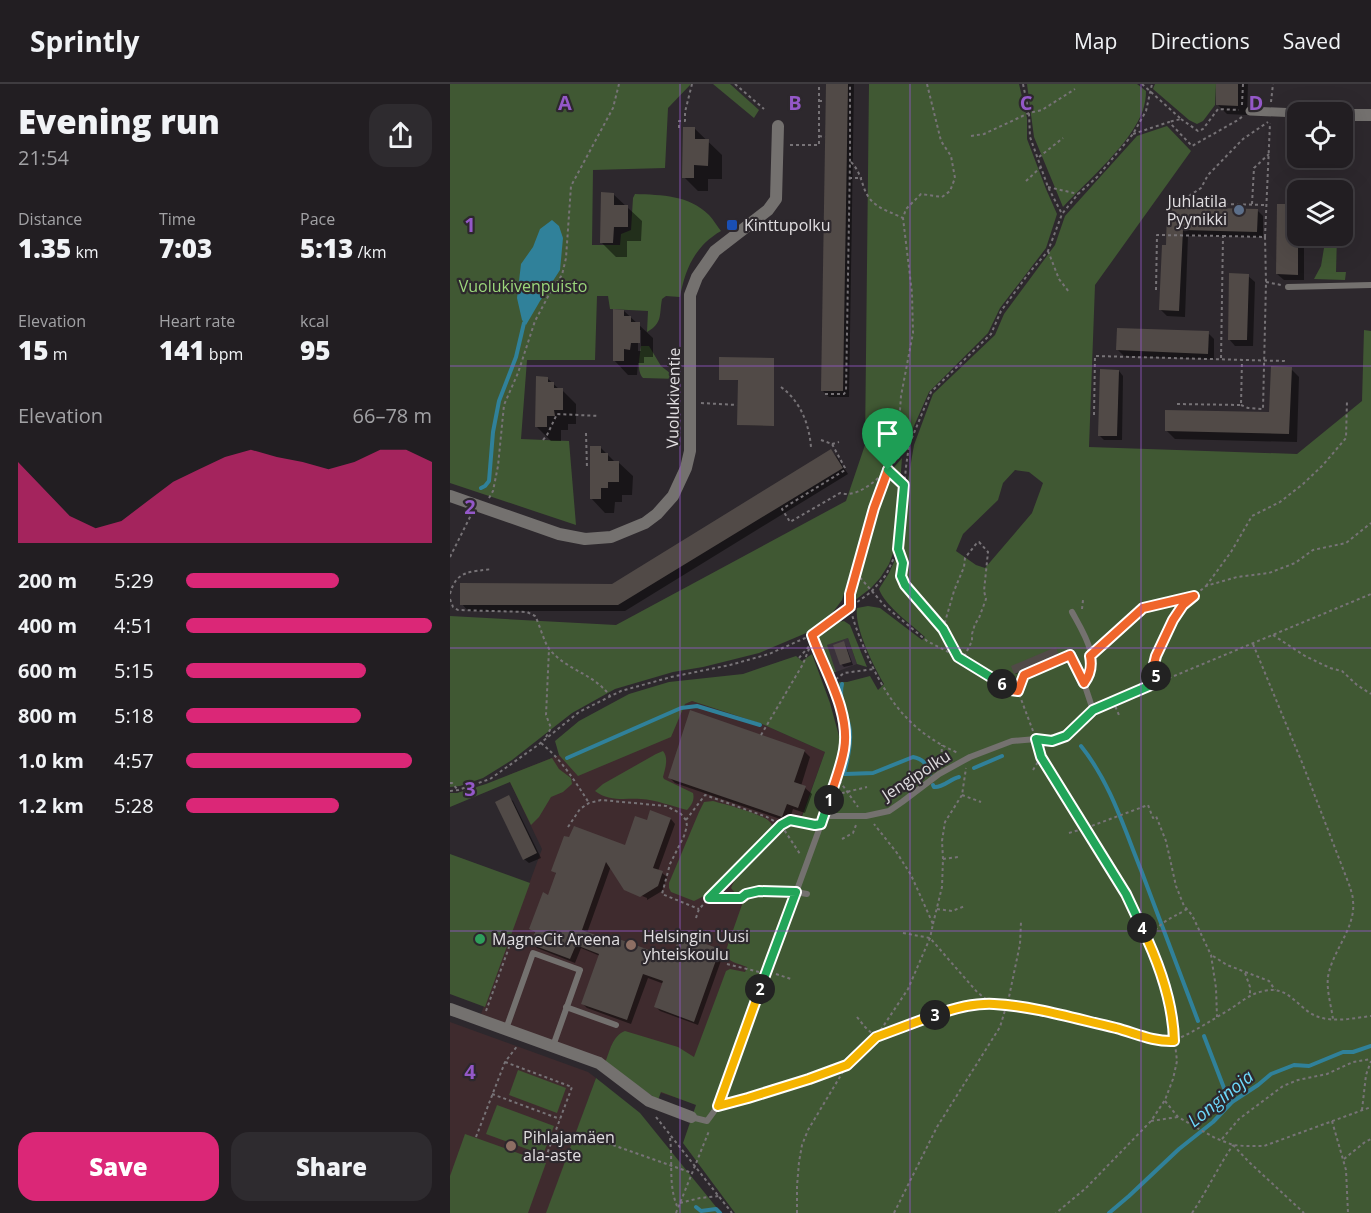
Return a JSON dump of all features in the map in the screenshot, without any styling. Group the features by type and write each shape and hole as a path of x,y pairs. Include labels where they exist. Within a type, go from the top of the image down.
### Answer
{"street":[{"path":"1250,111 1287,112"},
{"path":"1353,115 1371,115"},
{"name":"Vuolukiventie","path":"450,496 559,534 585,539 611,537 645,523 657,514 673,496 686,468 690,451 690,295 697,277 715,250 768,210 776,199 778,126"},
{"path":"450,1009 599,1063 649,1101 691,1117"}],"lane":[{"path":"1288,287 1371,285"},
{"path":"1072,612 1089,645 1092,667 1084,683"},
{"path":"1070,655 1084,683 1093,710"},
{"name":"Jengipolku","path":"824,816 866,816 889,811 939,774 970,758 1012,741 1036,739 1052,741 1066,736 1093,710"},
{"path":"691,1117 707,1121 718,1106 824,816"},
{"path":"796,892 807,894"},
{"path":"506,1029 533,953 580,970 553,1046"},
{"path":"566,1007 616,1025"}],"path":[{"path":"489,498 493,491 498,466 504,405 536,321 561,275 566,258 571,186 613,108 619,84"},
{"path":"679,128 679,121 685,121 692,84"},
{"path":"735,84 764,109"},
{"path":"778,144 819,145 819,84"},
{"path":"825,394 844,394 846,391 850,84"},
{"path":"797,1213 797,1186 802,1145 808,1130 847,1065 876,1037 908,989 930,938 942,887 944,859 942,842 945,822 962,795 965,772 970,758 942,746 918,730 901,712 887,694 874,669 857,631 850,607 850,594 874,508 888,470 899,424 901,396 913,333 911,284 903,218 906,209 921,194 942,197 950,191 955,178 951,156 941,141 927,84"},
{"path":"1023,84 1029,113 1030,137 1048,187 1062,214"},
{"path":"1142,84 1198,131 1203,129 1218,109 1242,110 1243,84"},
{"path":"450,791 490,779 545,740 579,712 610,696 671,677 769,654 812,635 872,592 886,575 898,549 909,446 931,392 991,334 1002,311 1048,250 1062,214 1133,134 1146,111 1152,84"},
{"path":"1270,111 1273,84"},
{"path":"970,136 984,134 1029,113 1042,110 1075,89"},
{"path":"819,101 825,101"},
{"path":"1169,122 1192,146 1250,111"},
{"path":"1133,134 1181,119"},
{"path":"1177,404 1241,405 1263,409 1265,237 1270,120 1243,139 1208,175 1201,188 1190,196"},
{"path":"819,136 825,137"},
{"path":"1038,157 1063,138"},
{"path":"1252,204 1254,168 1269,154"},
{"path":"850,161 857,168 870,199 880,207 903,218"},
{"path":"1026,181 1041,167"},
{"path":"849,178 862,178"},
{"path":"1048,187 1078,194"},
{"path":"1225,204 1266,205"},
{"path":"1156,291 1157,235 1265,237"},
{"path":"1221,359 1223,236"},
{"path":"1048,250 1059,279 1069,292"},
{"path":"1266,282 1288,287"},
{"path":"1094,415 1095,356 1284,361 1284,358"},
{"path":"1241,405 1242,360"},
{"path":"781,387 789,393 803,412 811,447"},
{"path":"1158,682 1154,664 1156,656 1173,620 1183,605 1206,586 1231,552 1252,516 1288,496 1323,465 1346,438 1347,400"},
{"path":"701,403 738,405"},
{"path":"543,440 557,414 599,416"},
{"path":"586,434 587,468"},
{"path":"821,440 832,444 839,442"},
{"path":"832,444 845,470 782,509 790,522 840,493 846,495 864,489 888,470 909,446"},
{"path":"888,470 904,485"},
{"path":"1206,586 1237,577 1269,573 1295,562 1313,550 1346,543 1371,523"},
{"path":"450,557 465,526"},
{"path":"943,629 965,558 979,542 987,552 984,591 986,599 963,660"},
{"path":"898,549 903,563 901,576 905,585 943,629 958,657"},
{"path":"450,594 457,579 464,573 492,569"},
{"path":"856,573 885,606 927,641 1011,690 1018,691"},
{"path":"1093,710 1371,594"},
{"path":"1090,656 1143,608 1194,596"},
{"path":"450,599 453,607 458,610 527,612 535,616 549,649 546,715 551,728 545,740"},
{"path":"812,635 813,643 836,695 845,727 844,750 824,816"},
{"path":"1273,635 1305,656 1342,671 1371,694"},
{"path":"799,658 813,643"},
{"path":"761,735 813,643"},
{"path":"1253,644 1350,887 1353,901 1348,928 1328,974 1333,1019"},
{"path":"549,649 566,663 603,686 610,696"},
{"path":"1056,1213 1117,1158 1151,1121 1165,1100 1177,1061 1171,1009 1148,940 1126,894 1041,757 1018,691 1024,675 1070,655"},
{"path":"831,683 844,673 874,669"},
{"path":"1113,701 1119,715"},
{"path":"541,743 552,752 574,779 589,803"},
{"path":"939,774 942,746"},
{"path":"1033,770 1041,757"},
{"path":"836,776 859,808 879,829 911,875 933,924"},
{"path":"450,783 458,790"},
{"path":"830,796 848,793 867,786"},
{"path":"686,820 705,795 767,817 781,825 806,864"},
{"path":"962,795 981,802"},
{"path":"568,827 580,808 601,800 666,806 680,813 686,820 687,826 670,864 662,894 699,909"},
{"path":"1069,833 1148,805 1153,818 1156,816 1166,841 1176,886 1211,955 1217,1017"},
{"path":"842,838 853,833 858,816"},
{"path":"696,918 699,909 709,898 781,825 790,820 821,824"},
{"path":"944,859 957,857"},
{"path":"709,898 741,898 746,894 759,891 796,892"},
{"path":"937,909 952,911 965,906"},
{"path":"1148,940 1161,923 1187,909"},
{"path":"894,1213 938,1127 1000,1027 1020,944 1021,922"},
{"path":"903,933 930,938 977,993 992,1004"},
{"path":"482,1021 512,939"},
{"path":"1211,955 1227,965 1269,981 1275,990"},
{"path":"1244,972 1250,987 1250,996"},
{"path":"876,1037 951,1009 992,1004 1060,1014 1153,1039 1174,1041 1202,1027 1250,996 1275,990 1291,996 1314,1016 1344,1019 1371,1016"},
{"path":"856,1017 876,1037"},
{"path":"476,1137 505,1062 519,1042"},
{"path":"1222,1140 1239,1119 1283,1086 1298,1080 1327,1074 1353,1062 1371,1060 1365,1083 1362,1110"},
{"path":"505,1062 572,1088 544,1162"},
{"path":"676,1213 718,1106 809,1079 847,1065"},
{"path":"492,1094 560,1119"},
{"path":"1165,1100 1178,1117 1190,1124 1215,1138 1233,1145 1245,1146 1264,1146 1371,1107"},
{"path":"649,1101 654,1115 732,1213"},
{"path":"1151,1121 1178,1117"},
{"path":"1332,1121 1346,1170 1348,1213"},
{"path":"554,1134 571,1138 586,1136 692,1173"},
{"path":"670,1135 674,1199 679,1206"},
{"path":"1344,1159 1371,1139"},
{"path":"1192,1213 1201,1201 1220,1163 1233,1145"},
{"path":"1233,1145 1304,1213"},
{"path":"679,1206 700,1197 719,1196"}],"shaded area":[{"path":"848,638 857,664 836,672 826,645"},
{"name":"Helsingin Uusi yhteiskoulu","path":"692,701 762,724 825,752 697,1104 661,1093 481,1014 542,849 507,776"},
{"name":"Pihlajamäen ala-aste","path":"450,1022 588,1072 596,1078 547,1213 450,1213"}],"green space":[{"name":"Vuolukivenpuisto","path":"450,84 691,84 668,108 665,168 593,170 592,245 620,245 621,234 631,230 635,194 675,197 693,203 709,215 721,231 704,244 693,259 688,268 680,297 666,296 662,299 658,322 652,329 647,332 648,311 610,309 608,296 597,296 595,360 527,360 521,439 569,441 576,525 450,483"},
{"path":"713,84 730,84 759,110 754,118"},
{"path":"869,84 1019,84 1027,118 1027,139 1057,214 1046,248 1000,308 988,333 929,392 906,444 881,473 842,600 830,616 811,631 759,653 673,672 615,689 572,713 512,760 483,778 450,787 450,616 616,625 846,501 865,445"},
{"path":"1027,84 1137,84 1146,91 1143,110 1129,136 1063,207 1034,137"},
{"path":"1155,84 1216,84 1215,105 1203,121 1197,124 1189,120 1153,89"},
{"path":"1167,126 1191,151 1095,285 1089,447 1297,454 1362,401 1364,330 1371,331 1371,1213 735,1213 683,1143 696,1105 661,1092 658,1100 605,1063 614,1040 625,1031 678,1047 694,1057 726,971 730,969 745,972 747,967 731,961 725,953 744,899 731,888 737,875 790,825 799,825 825,752 762,724 692,701 685,704 671,737 578,776 559,755 555,741 579,721 629,694 669,682 743,674 796,656 802,661 812,654 839,736 847,727 837,687 839,682 870,676 878,690 884,684 862,636 857,608 868,606 880,608 922,640 925,637 887,602 879,589 900,549 914,445 933,394 995,335 1004,314 1055,245 1065,216 1137,136","holes":["1015,470 1029,472 1043,483 1032,513 985,568 976,565 956,551 963,534 998,500 1003,483"]},
{"path":"1324,246 1337,246 1336,272 1346,272 1345,280 1314,279 1321,266"},
{"path":"641,346 649,346 661,366 670,373 678,370 678,379 643,378 639,367"},
{"path":"902,458 895,548 880,578 854,601 853,592 857,573 888,474"},
{"path":"844,621 850,625 867,667 857,664 848,638 827,645 836,672 830,673 818,644 819,636 838,622"},
{"path":"663,751 666,760 664,779 693,793 692,803 687,810 647,800 606,797 595,791 603,784"},
{"path":"552,758 559,769 571,778 572,784 563,792 551,797 539,817 531,825 510,782 450,807 450,793 486,784"},
{"path":"713,801 760,816 770,822 772,827 771,831 727,871 704,896 694,901 671,892 669,883 704,802"},
{"name":"MagneCit Areena","path":"450,854 530,883 485,1007 450,994"},
{"path":"518,1070 566,1088 557,1113 509,1095"},
{"path":"596,1078 640,1113 721,1213 546,1213"},
{"path":"497,1105 554,1126 543,1155 486,1134"},
{"path":"465,1134 546,1163 528,1213 450,1213 450,1176"}],"water":[{"path":"552,220 559,226 563,238 560,270 526,325 522,320 517,298 521,264 533,247 540,229"}],"building":[{"path":"826,84 848,84 843,391 821,391"},
{"path":"1216,84 1238,84 1238,106 1216,105"},
{"path":"683,127 695,127 695,139 709,139 708,166 694,165 694,178 682,178"},
{"path":"601,192 614,193 614,205 628,205 628,227 614,227 613,243 600,243"},
{"path":"1277,204 1287,204 1287,246 1298,246 1298,275 1276,274"},
{"path":"1167,207 1258,209 1257,232 1183,230 1179,311 1159,310 1162,245 1166,245"},
{"path":"1229,273 1249,274 1247,340 1228,340"},
{"path":"613,309 624,310 624,316 631,316 631,322 640,322 640,343 631,343 630,350 624,349 624,361 613,361"},
{"path":"1117,328 1209,331 1208,354 1116,350"},
{"path":"719,357 774,358 774,426 737,425 738,380 719,380"},
{"path":"1271,366 1292,367 1289,434 1165,431 1165,410 1269,412"},
{"path":"1100,369 1119,370 1117,436 1098,436"},
{"path":"536,376 548,377 548,382 554,382 554,388 563,388 563,410 554,410 555,416 547,416 547,427 535,427"},
{"path":"590,446 601,446 601,453 608,453 608,461 619,461 619,482 608,482 608,488 601,488 601,499 590,499"},
{"path":"831,449 843,468 618,605 460,605 460,583 612,584"},
{"path":"844,641 851,662 840,665 833,645"},
{"path":"1056,647 1059,656 1014,674 1011,666"},
{"path":"690,710 805,750 794,782 806,786 798,808 787,804 782,817 668,778"},
{"path":"509,795 537,853 523,860 495,802"},
{"path":"650,810 671,818 653,868 663,871 658,886 640,897 624,890 606,862 582,930 604,938 605,934 671,960 680,935 720,949 694,1022 654,1007 663,981 643,974 627,1020 581,1004 599,954 576,945 570,959 530,944 535,932 529,929 543,892 548,895 556,873 551,871 564,836 569,837 574,826 625,845 635,816 647,820"}],"waterway":[{"path":"481,488 489,481 493,432 499,401 516,357 524,323"},
{"path":"842,684 841,696 850,736 844,773 873,773 913,757 924,762 930,774"},
{"path":"567,758 681,708 697,706 760,725"},
{"path":"1081,746 1116,806 1198,1021"},
{"path":"974,768 1002,756"},
{"path":"933,785 934,787 940,786 959,777"},
{"path":"1204,1036 1224,1088 1232,1102"},
{"name":"Longinoja","path":"1109,1213 1179,1149 1213,1122 1232,1102 1271,1074 1294,1065 1309,1066 1343,1052 1353,1052 1371,1046"},
{"path":"696,1207 701,1211 716,1209 720,1213"}],"place":[{"name":"Juhlatila Pyynikki","path":"1239,210"},
{"name":"Kinttupolku","path":"732,225"},
{"name":"MagneCit Areena","path":"480,939"},
{"name":"Helsingin Uusi yhteiskoulu","path":"631,945"},
{"name":"Pihlajamäen ala-aste","path":"511,1146"}],"route":[{"path":"888,470 904,485 898,549 903,563 901,576 905,585 943,629 958,657 1011,690 1018,691 1024,675 1070,655 1084,683 1092,667 1090,656 1143,608 1194,596 1183,605 1173,620 1156,656 1154,664 1158,682 1093,710 1066,736 1052,741 1036,739 1041,757 1126,894 1148,940 1171,1009 1174,1041 1153,1039 1078,1018 1041,1011 992,1004 951,1009 876,1037 847,1065 809,1079 718,1106 796,892 759,891 746,894 741,898 709,898 781,825 790,820 821,824 844,750 845,727 836,695 812,635 850,607 850,594 874,508 888,470"}]}
